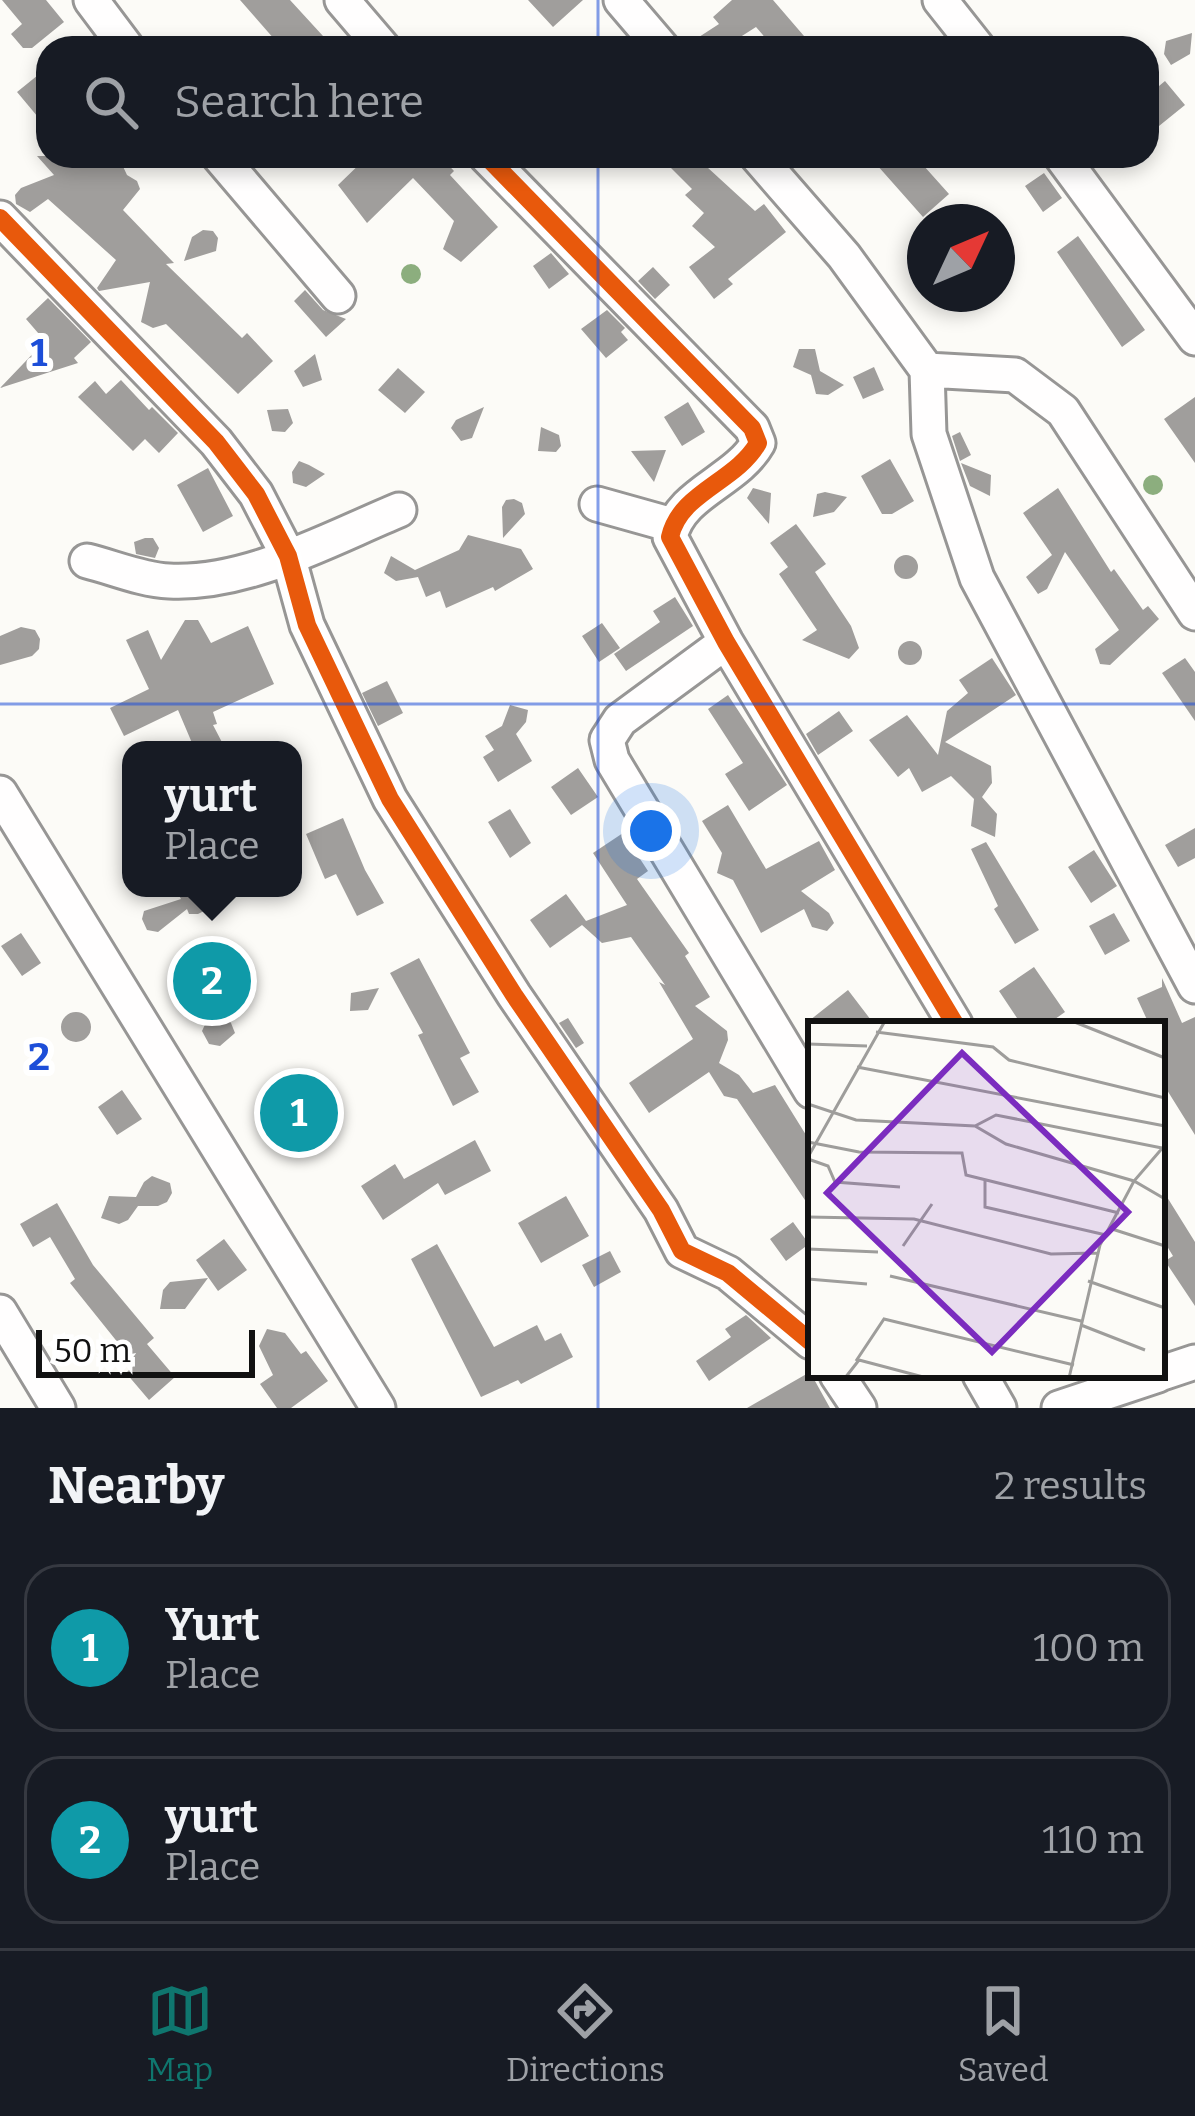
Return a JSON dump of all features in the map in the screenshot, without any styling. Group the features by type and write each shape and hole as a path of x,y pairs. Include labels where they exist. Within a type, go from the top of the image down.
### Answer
{"street":[{"path":"91,0 118,36"},
{"path":"341,0 372,36"},
{"path":"620,0 652,36"},
{"path":"940,0 968,36"},
{"path":"229,168 338,296"},
{"path":"498,168 752,428 758,443 749,459 686,507 672,525 670,538 726,642 954,1021"},
{"path":"767,168 844,256 927,370 929,434 977,578 1195,986"},
{"path":"1070,168 1195,338"},
{"path":"0,218 216,442 256,494 288,556 308,625 390,800 514,995 661,1210 682,1251 728,1273 808,1340"},
{"path":"927,370 1015,375 1063,412 1195,613"},
{"path":"597,504 672,525"},
{"path":"87,561 167,581 230,574 288,556 399,510"},
{"path":"726,642 620,720 607,740 612,760 808,1086"},
{"path":"0,793 379,1408"},
{"path":"0,1312 58,1408"},
{"path":"1165,1372 1195,1362"},
{"path":"839,1378 859,1408"},
{"path":"982,1378 999,1408"},
{"path":"1059,1408 1148,1378"}],"building":[{"path":"2,0 46,0 64,22 47,36 36,36 32,48 23,48 11,34 22,24"},
{"path":"240,0 290,0 323,36 272,36"},
{"path":"528,0 583,0 553,27"},
{"path":"732,0 773,0 804,36 764,36 756,27 742,36 700,36 719,24 713,17"},
{"path":"1192,33 1190,54 1171,65 1164,54 1166,41"},
{"path":"36,77 36,115 17,92"},
{"path":"1165,81 1185,105 1159,126 1159,86"},
{"path":"48,168 124,168 140,189 123,210 174,263 166,264 242,338 247,333 273,361 238,394 166,324 153,328 141,322 150,282 99,291 116,260 48,199 30,212 16,204 15,195 21,188 54,175"},
{"path":"356,168 451,168 450,175 498,227 461,262 443,249 454,221 413,178 367,223 338,185"},
{"path":"671,168 708,168 755,211 764,204 786,232 728,279 733,284 714,299 689,267 715,247 692,226 704,213 685,195 692,189"},
{"path":"880,168 926,168 949,194 938,204 911,204"},
{"path":"1044,173 1062,198 1043,212 1025,186"},
{"path":"203,230 213,231 218,238 216,251 184,261 192,237"},
{"path":"1078,236 1145,330 1122,347 1057,252"},
{"path":"551,253 569,274 549,289 533,266"},
{"path":"653,267 670,285 655,299 638,281"},
{"path":"305,290 323,310 346,319 326,337 294,301"},
{"path":"48,298 91,342 74,358 78,363 0,388 45,341 26,319"},
{"path":"607,310 625,328 621,332 628,340 606,358 581,329"},
{"path":"799,349 815,349 820,371 844,385 828,395 816,394 811,375 793,367"},
{"path":"315,354 322,380 303,387 294,371"},
{"path":"874,367 884,390 863,399 853,377"},
{"path":"398,368 425,392 405,413 378,390"},
{"path":"121,380 178,433 159,453 145,439 133,451 78,397 95,381 106,394"},
{"path":"1195,397 1195,463 1164,419"},
{"path":"688,402 705,432 682,446 664,417"},
{"path":"484,407 472,438 461,441 451,428 456,420"},
{"path":"288,409 293,423 285,432 272,431 267,410"},
{"path":"541,427 559,435 561,446 556,452 538,451"},
{"path":"960,432 971,455 960,461 952,436"},
{"path":"666,450 654,482 631,451"},
{"path":"890,459 914,501 892,514 882,514 861,476"},
{"path":"299,461 325,474 306,487 293,483 292,472"},
{"path":"961,463 991,475 990,496 970,486"},
{"path":"208,468 233,516 203,532 177,485"},
{"path":"753,488 771,493 769,524 747,498"},
{"path":"1058,488 1111,572 1114,569 1143,610 1148,606 1159,619 1110,665 1100,664 1095,649 1119,630 1065,552 1047,589 1038,594 1026,577 1052,555 1023,513"},
{"path":"817,494 847,497 834,512 813,517"},
{"path":"506,500 522,503 525,514 503,538 502,507"},
{"path":"796,524 826,564 815,572 851,626 859,648 849,659 802,640 817,630 779,574 788,567 770,543"},
{"path":"468,535 521,549 533,569 495,591 493,587 446,608 440,591 426,597 418,577 396,581 384,573 391,556 415,570 459,550"},
{"path":"153,538 159,548 155,558 136,554 134,542"},
{"path":"906,555 918,567 906,579 894,567"},
{"path":"675,597 693,626 626,671 614,654 660,622 653,611"},
{"path":"185,620 198,620 211,643 248,626 274,684 213,712 221,741 191,741 178,710 124,736 110,708 149,689 126,640 148,630 161,660"},
{"path":"602,623 620,648 599,662 582,636"},
{"path":"21,627 35,630 39,649 32,656 0,665 0,636"},
{"path":"910,641 922,653 910,665 898,653"},
{"path":"992,658 1016,695 945,742 991,766 992,783 982,797 997,814 995,837 971,826 974,799 951,776 922,792 909,768 898,777 869,740 907,715 938,755 947,711 968,693 959,680"},
{"path":"1185,658 1195,672 1195,721 1162,673"},
{"path":"387,681 403,713 378,726 362,693"},
{"path":"728,695 787,785 749,811 725,774 743,763 708,709"},
{"path":"510,705 528,710 516,734 532,761 498,782 483,757 494,750 485,736 502,726"},
{"path":"839,711 853,731 818,755 806,734"},
{"path":"578,768 598,797 571,815 551,787"},
{"path":"728,805 766,869 819,841 835,870 801,891 829,913 834,923 827,931 812,927 804,909 761,933 733,880 717,873 722,853 702,821"},
{"path":"510,809 531,843 510,858 488,822"},
{"path":"343,818 384,903 357,916 336,874 325,879 306,834"},
{"path":"1195,828 1195,858 1178,867 1165,845"},
{"path":"623,833 648,871 637,879 689,953 685,956 710,997 695,1006 727,1031 719,1063 739,1075 753,1093 775,1085 808,1138 808,1205 737,1099 724,1096 709,1072 649,1113 629,1083 693,1039 659,982 665,985 631,937 602,943 582,925 550,948 530,920 566,894 586,921 627,905 593,853"},
{"path":"986,842 1039,930 1015,944 994,909 998,906 971,849"},
{"path":"1094,850 1117,886 1091,903 1068,867"},
{"path":"214,897 218,904 198,914 189,914 187,909 158,932 147,930 144,911 181,899"},
{"path":"1114,913 1130,941 1105,955 1089,926"},
{"path":"21,933 41,963 22,976 1,946"},
{"path":"419,958 470,1053 460,1058 479,1092 453,1106 418,1035 423,1033 390,973"},
{"path":"220,959 228,983 215,1005 198,989 196,979 202,969"},
{"path":"1034,967 1065,1012 1052,1021 1019,1021 999,991"},
{"path":"1162,978 1182,1023 1195,1017 1195,1135 1165,1087 1165,1021 1148,1021 1137,998 1162,987"},
{"path":"379,988 368,1010 350,1011 351,993"},
{"path":"848,990 872,1021 809,1021"},
{"path":"214,1005 235,1033 220,1046 209,1044 202,1031"},
{"path":"76,1012 87,1016 91,1027 87,1038 76,1042 65,1038 61,1027 65,1016"},
{"path":"568,1018 584,1043 576,1048 559,1023"},
{"path":"122,1090 142,1119 117,1135 98,1107"},
{"path":"299,1100 311,1112 299,1124 287,1112"},
{"path":"475,1140 491,1171 445,1195 438,1183 383,1220 361,1186 395,1164 404,1179"},
{"path":"152,1176 170,1183 167,1202 138,1206 119,1224 101,1218 109,1196 136,1197"},
{"path":"1165,1194 1195,1242 1195,1306 1165,1261 1173,1256 1165,1243"},
{"path":"566,1196 589,1236 541,1263 518,1223"},
{"path":"57,1203 93,1265 154,1338 147,1344 175,1377 149,1400 126,1373 135,1364 70,1283 75,1279 50,1237 33,1247 20,1224"},
{"path":"793,1222 808,1245 786,1261 770,1239"},
{"path":"224,1239 247,1270 218,1291 196,1260"},
{"path":"437,1244 494,1347 537,1325 545,1341 561,1333 573,1357 521,1384 518,1380 481,1397 411,1259"},
{"path":"610,1251 621,1272 594,1287 582,1265"},
{"path":"208,1278 185,1309 160,1309 163,1290 170,1282"},
{"path":"746,1315 771,1338 709,1381 696,1361 731,1337 725,1329"},
{"path":"267,1329 285,1333 301,1354 306,1351 328,1381 291,1408 277,1408 260,1384 273,1375 259,1346"},
{"path":"808,1373 830,1408 747,1408"}],"cycle path":[{"path":"498,168 752,428 758,443 736,468 685,509 670,537 726,642 953,1021"},
{"path":"0,218 216,442 256,494 288,556 307,625 390,799 514,995 661,1210 682,1251 728,1273 808,1340"}],"place":[{"name":"yurt","path":"212,981"},
{"name":"Yurt","path":"299,1113"}]}
